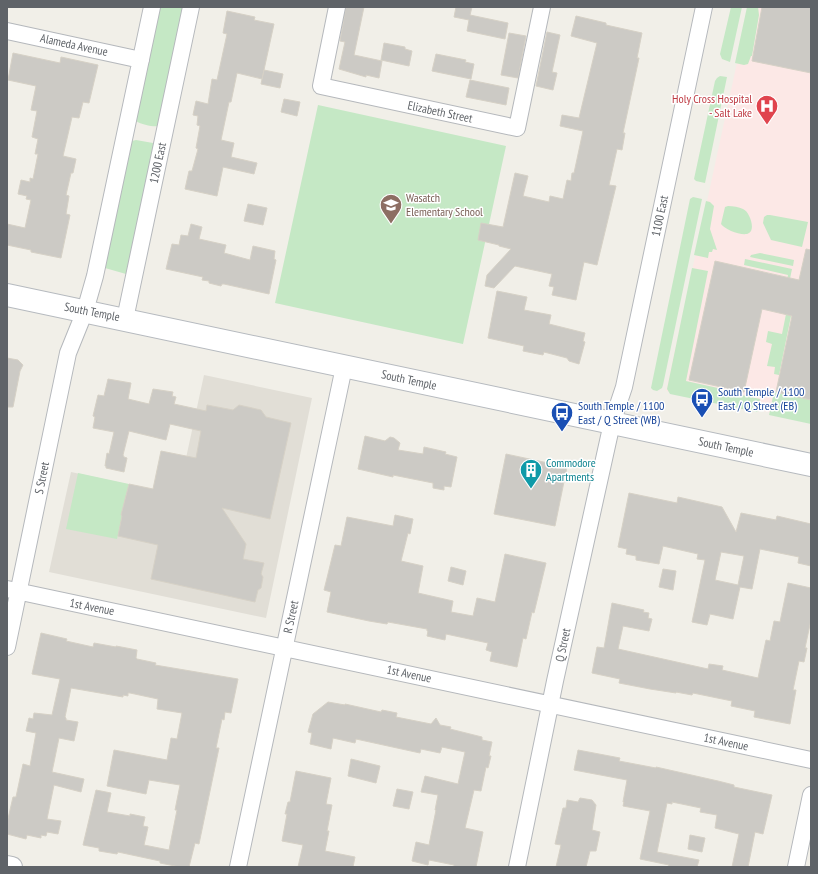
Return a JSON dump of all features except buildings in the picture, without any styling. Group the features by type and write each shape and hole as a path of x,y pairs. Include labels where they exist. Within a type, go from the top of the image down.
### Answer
{"main road":[{"name":"South Temple","path":"7,295 811,465"}],"street":[{"path":"85,311 95,276 152,7"},
{"name":"1200 East","path":"125,319 191,7"},
{"name":"Elizabeth Street","path":"337,7 321,86 517,128 542,7"},
{"name":"1100 East","path":"612,422 624,387 704,7"},
{"name":"Alameda Avenue","path":"7,31 141,60"},
{"name":"S Street","path":"7,647 13,591 68,353 85,311"},
{"name":"R Street","path":"238,867 344,367"},
{"name":"Q Street","path":"517,867 612,422"},
{"name":"1st Avenue","path":"13,591 811,760"},
{"path":"796,867 811,795"},
{"path":"7,866 12,867"}],"shaded area":[{"name":"Holy Cross Hospital - Salt Lake","path":"749,7 811,7 811,421 666,391"},
{"path":"204,375 312,398 266,618 49,572 71,472 178,495"}],"green space":[{"path":"158,7 188,7 160,126 154,126 144,125 136,121 135,116"},
{"path":"731,7 742,7 730,62 722,59 720,54"},
{"path":"747,7 758,7 759,15 752,56 748,64 744,65 735,63"},
{"path":"720,76 727,77 705,183 694,179 715,81"},
{"name":"Wasatch Elementary School","path":"318,105 506,146 463,344 275,303"},
{"path":"136,140 153,143 156,146 129,273 126,274 105,268 130,144 132,141"},
{"path":"693,197 702,199 663,385 662,388 657,391 651,388 690,199"},
{"path":"706,201 710,202 714,206 710,229 717,250 713,249 712,252 709,252 708,258 694,255"},
{"path":"728,206 745,210 752,224 751,231 749,233 743,234 735,232 721,224 725,207"},
{"path":"767,215 808,222 802,247 771,240 763,223 764,217"},
{"path":"760,253 794,260 793,266 750,257 751,255"},
{"path":"745,259 792,269 783,312 780,311 788,275 744,265"},
{"path":"692,268 708,271 686,381 760,399 757,412 670,394 667,389"},
{"path":"786,314 791,316 779,375 774,374 775,367 767,366 772,344 766,342 768,331 782,334"},
{"path":"774,392 811,400 811,424 769,415"},
{"path":"78,473 129,484 121,515 117,539 66,529"}],"place":[{"name":"Holy Cross Hospital - Salt Lake","path":"767,126"},
{"name":"Wasatch Elementary School","path":"391,224"},
{"name":"South Temple / 1100 East / Q Street (EB)","path":"702,418"},
{"name":"South Temple / 1100 East / Q Street (WB)","path":"562,432"},
{"name":"Commodore Apartments","path":"531,490"}]}
